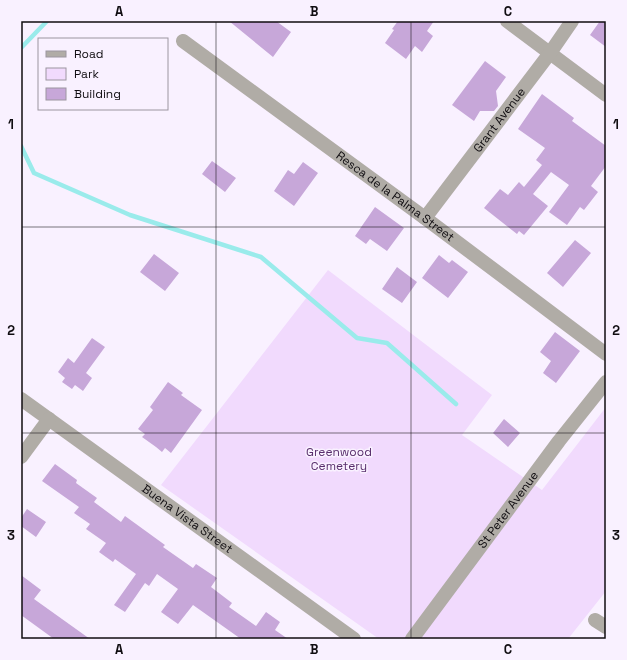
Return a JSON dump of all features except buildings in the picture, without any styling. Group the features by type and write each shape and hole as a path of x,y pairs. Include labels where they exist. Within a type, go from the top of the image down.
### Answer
{"street":[{"path":"507,21 606,95"},
{"name":"Grant Avenue","path":"425,218 550,53 572,21"},
{"name":"Resca de la Palma Street","path":"183,41 425,218 606,354"},
{"name":"St Peter Avenue","path":"412,639 558,441 606,382"},
{"name":"Buena Vista Street","path":"21,399 354,639"},
{"path":"21,457 49,419"}],"green space":[{"name":"Greenwood Cemetery","path":"328,270 492,395 462,435 542,490 606,407 606,591 568,639 379,639 161,485"}],"waterway":[{"path":"21,48 47,21"},
{"path":"21,146 34,173 130,215 261,257 357,338 387,343 456,404"}]}
